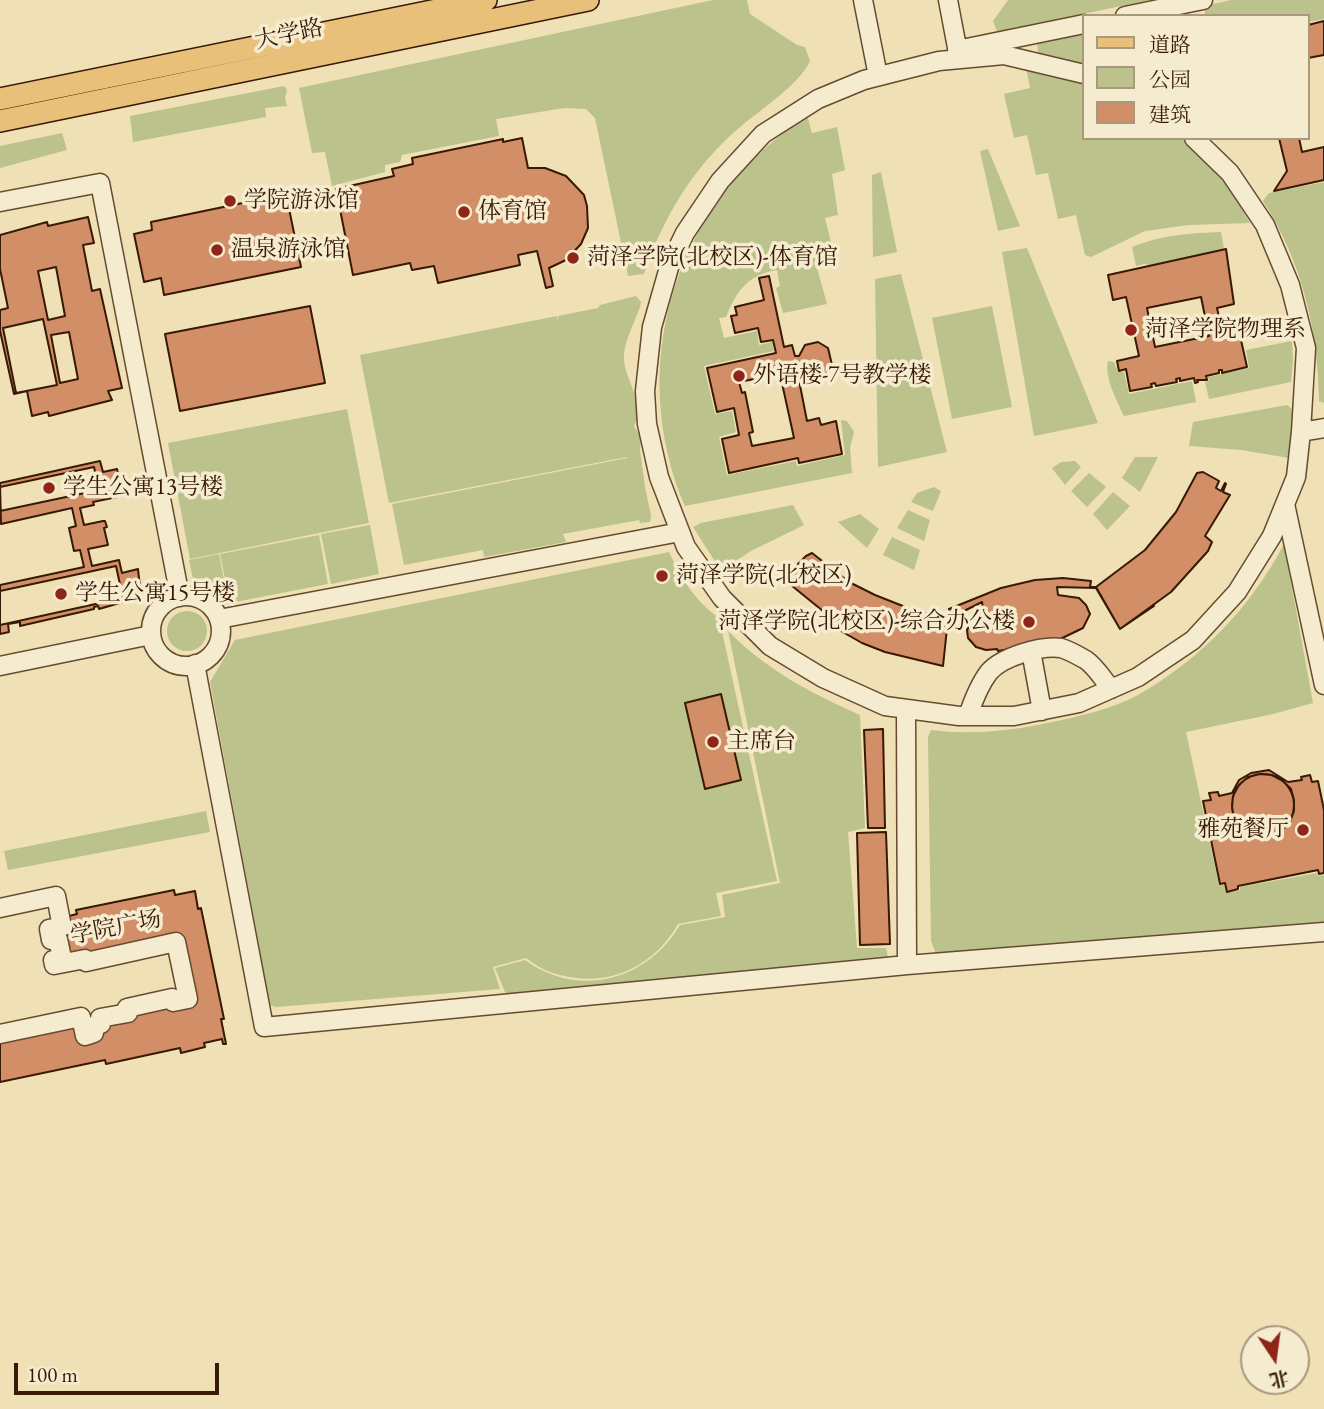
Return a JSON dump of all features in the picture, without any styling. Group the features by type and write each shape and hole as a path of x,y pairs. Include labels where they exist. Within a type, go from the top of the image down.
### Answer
{"main road":[{"name":"大学路","path":"0,99 486,0"},
{"name":"大学路","path":"0,121 588,0"}],"street":[{"path":"863,0 878,76"},
{"path":"948,0 958,54"},
{"path":"1135,14 1203,0"},
{"path":"1082,24 878,76 818,99 763,134 720,181 685,233 670,264 652,327 645,391 648,424 659,477 686,547 722,598 770,646 823,678 885,706 968,716 1014,716 1079,703 1138,677 1193,640 1237,592 1272,536 1296,477 1306,348 1290,285 1265,225 1230,173 1196,140"},
{"path":"958,54 1004,55 1082,74"},
{"path":"0,202 100,183 180,597"},
{"path":"1301,432 1324,428"},
{"path":"1285,504 1324,685"},
{"path":"219,619 680,532"},
{"path":"199,598 211,606 219,619 221,633 217,647 208,658 195,664 183,666 172,663 155,647 151,635 152,621 159,608 171,599 199,598"},
{"path":"0,666 151,635"},
{"path":"968,716 973,699 991,670 1005,660 1031,651 1061,648 1094,666 1111,689"},
{"path":"1031,651 1042,711"},
{"path":"195,664 264,1027 907,965 1324,932"},
{"path":"905,710 907,965"},
{"name":"学院广场","path":"0,908 56,896 62,927 49,929 51,940 58,939 62,958 53,960 54,965 85,959 86,962 176,942 188,999 173,1003 172,998 127,1008 128,1013 100,1018 101,1024 93,1026 94,1033 85,1035 81,1017 0,1034"}],"green space":[{"path":"713,0 747,0 750,14 797,45 805,47 810,61 788,88 740,127 708,158 671,213 644,274 628,276 595,118 586,109 564,108 496,119 499,136 402,155 400,162 385,165 385,172 332,186 325,152 312,153 299,88"},
{"path":"1008,0 1150,0 997,32 993,21"},
{"path":"1231,0 1324,0 1324,19 1310,22 1310,14 1205,14 1205,6"},
{"path":"1082,33 1082,64 1038,53 1037,43"},
{"path":"1026,67 1082,81 1082,140 1184,140 1228,185 1250,223 1189,225 1145,231 1091,257 1085,255 1076,215 1058,219 1048,173 1036,175 1027,135 1014,138 1004,94 1030,88"},
{"path":"284,86 287,90 287,106 265,108 266,117 133,142 130,116"},
{"path":"807,115 812,133 837,127 845,170 832,174 838,215 825,218 836,263 817,268 827,304 783,313 776,288 780,286 777,270 758,276 739,292 726,317 719,318 724,338 757,331 759,345 772,342 774,351 704,366 715,414 732,411 736,432 719,437 727,475 796,461 797,466 845,455 841,420 847,421 854,432 850,448 852,473 685,506 671,465 662,424 660,382 663,340 671,300 685,260 704,222 728,186 755,157"},
{"path":"62,133 67,150 0,168 0,146"},
{"path":"988,149 1020,226 998,231 980,151"},
{"path":"881,172 897,252 873,257 872,175"},
{"path":"1324,182 1324,403 1319,401 1311,322 1298,272 1277,224 1263,201 1269,193"},
{"path":"1221,232 1224,249 1136,266 1132,247 1165,237"},
{"path":"1027,248 1098,423 1034,436 1002,252"},
{"path":"901,274 947,452 878,467 875,279"},
{"path":"636,296 641,302 626,343 624,363 638,408 634,426 641,438 640,450 650,522 640,523 639,520 563,534 566,542 484,557 483,550 404,565 392,504 627,457 389,503 360,355 557,316 558,322 558,316 598,308 600,305"},
{"path":"992,306 1012,407 952,419 932,318"},
{"path":"1292,341 1291,382 1209,399 1205,382 1209,381 1208,377 1249,368 1246,350"},
{"path":"1108,361 1114,362 1118,372 1124,372 1129,394 1192,381 1196,402 1124,416 1109,381"},
{"path":"1287,405 1292,409 1294,428 1289,458 1241,450 1189,446 1193,422"},
{"path":"347,409 369,523 190,559 168,443"},
{"path":"1135,457 1158,457 1140,492 1122,478"},
{"path":"1075,461 1081,467 1065,485 1052,468 1061,462"},
{"path":"1089,473 1106,487 1087,507 1071,491"},
{"path":"934,487 941,491 933,511 911,502 917,493"},
{"path":"1113,492 1130,506 1107,530 1093,514"},
{"path":"793,505 804,525 751,551 721,571 693,527 701,523"},
{"path":"908,510 930,520 924,541 897,528"},
{"path":"860,514 879,529 867,548 838,522"},
{"path":"370,525 379,574 331,584 321,534"},
{"path":"319,535 328,584 230,603 220,554"},
{"path":"892,537 920,550 914,570 883,555"},
{"path":"1284,544 1313,703 1186,732 1219,885 1224,885 1227,893 1240,890 1240,887 1317,873 1318,876 1324,875 1324,926 936,954 931,941 928,737 931,730 977,732 1022,728 1096,712 1138,695 1183,665 1222,630 1256,589"},
{"path":"669,552 690,588 719,618 777,881 716,893 721,916 678,924 654,954 639,965 606,977 569,977 547,971 526,958 493,967 500,989 276,1007 270,1005 210,682 235,640"},
{"path":"219,554 228,600 193,579 189,560"},
{"path":"187,611 195,612 201,617 206,623 206,639 201,645 195,650 187,651 179,650 173,645 168,639 167,631 168,623 173,617 179,612"},
{"path":"728,631 774,669 823,698 860,715 865,828 848,832 857,948 886,948 889,962 507,997 495,968 525,960 546,972 567,979 589,981 610,978 649,960 666,944 680,925 725,917 722,895 780,883"},
{"path":"206,811 210,832 8,870 4,851"}],"building":[{"path":"1324,21 1324,55 1310,58 1310,24"},
{"name":"体育馆","path":"522,138 528,168 545,168 566,176 584,195 587,206 588,228 581,244 566,260 549,268 553,286 546,288 537,251 518,255 520,265 438,283 434,266 412,270 410,263 353,275 336,189 394,176 392,169 413,164 412,158 503,139 503,142"},
{"path":"1279,140 1299,140 1302,152 1324,147 1324,180 1274,191 1287,171"},
{"name":"温泉游泳馆","path":"286,194 301,267 164,295 161,278 144,282 134,234 152,230 151,222"},
{"path":"88,217 94,243 83,245 92,291 100,289 122,388 108,391 112,400 49,416 48,412 32,416 27,391 14,394 0,331 0,310 8,308 0,269 0,235 47,222 48,226"},
{"path":"1226,249 1234,304 1217,308 1223,334 1239,331 1247,367 1222,373 1222,370 1219,370 1219,373 1206,376 1207,380 1197,380 1195,383 1194,378 1180,381 1180,378 1176,379 1177,382 1156,386 1155,383 1151,384 1152,387 1130,391 1126,369 1119,371 1117,361 1139,356 1126,297 1113,300 1108,275","holes":["1201,297 1209,336 1155,347 1147,308"]},
{"path":"56,267 65,316 48,320 38,271"},
{"name":"外语楼-7号教学楼","path":"769,276 784,347 792,345 795,356 799,356 805,345 818,342 828,348 832,365 826,374 809,378 797,370 807,421 819,418 821,425 836,421 842,454 799,463 798,458 729,473 722,439 739,435 734,408 717,412 707,368 776,353 773,340 761,342 758,328 735,333 731,316 737,315 735,307 764,300 759,278","holes":["780,374 794,438 752,446 749,433 753,432 745,392 742,393 739,382"]},
{"path":"310,306 325,383 180,411 165,334"},
{"path":"43,319 57,385 16,393 3,328"},
{"path":"69,332 78,379 60,383 51,335"},
{"path":"100,461 103,472 117,469 121,476 117,477 121,495 116,493 117,497 80,508 84,525 105,521 107,527 104,528 108,545 88,549 92,566 119,560 122,573 138,569 141,596 140,593 136,594 137,598 99,609 98,606 20,626 20,622 8,624 9,632 0,634 0,585 84,567 80,550 74,551 69,528 76,526 72,508 1,524 0,483"},
{"name":"学生公寓13号楼","path":"94,467 99,490 0,511 0,487"},
{"path":"1203,472 1219,481 1216,488 1221,491 1225,483 1223,492 1230,495 1205,536 1212,542 1208,551 1171,592 1120,629 1096,587 1145,550 1176,512 1197,473"},
{"path":"812,553 849,582 875,595 913,610 948,619 943,666 885,652 862,643 825,622 829,616 791,585 795,580 788,574"},
{"name":"学生公寓15号楼","path":"116,566 123,598 0,625 0,591"},
{"name":"菏泽学院(北校区)-综合办公楼","path":"1063,578 1091,581 1090,587 1096,587 1120,629 1096,588 1057,587 1058,595 1079,598 1090,614 1083,628 1054,642 998,651 976,647 968,638 967,630 972,620 984,613 982,602 948,619 952,615 949,609 1001,588 1035,580"},
{"name":"主席台","path":"721,694 741,780 705,789 685,703"},
{"path":"883,729 885,828 868,828 864,730"},
{"name":"雅苑餐厅","path":"1269,770 1288,782 1302,780 1301,777 1310,775 1312,782 1318,781 1324,810 1324,873 1319,874 1318,870 1238,886 1238,889 1227,892 1225,883 1220,884 1203,801 1211,800 1209,793 1218,792 1219,796 1232,793 1239,780 1251,773","holes":["1272,775 1291,789 1294,811 1290,822 1280,831 1268,836 1255,835 1243,829 1235,820 1233,796 1239,785 1248,777"]},
{"path":"1263,774 1275,776 1285,783 1292,793 1292,817 1285,827 1275,834 1263,836 1251,834 1241,827 1234,817 1232,805 1234,793 1241,783 1251,776"},
{"path":"886,832 890,944 860,945 857,833"},
{"path":"174,890 175,895 195,891 198,909 201,908 224,1019 221,1019 226,1044 223,1044 222,1039 181,1053 180,1048 106,1064 105,1060 0,1082 0,1035 81,1019 94,1026 190,999 177,939 55,964 61,918 77,914 76,910"}],"place":[{"name":"学院游泳馆","path":"230,201"},
{"name":"体育馆","path":"464,212"},
{"name":"温泉游泳馆","path":"217,250"},
{"name":"菏泽学院(北校区)-体育馆","path":"573,258"},
{"name":"菏泽学院物理系","path":"1131,330"},
{"name":"外语楼-7号教学楼","path":"739,376"},
{"name":"学生公寓13号楼","path":"49,488"},
{"name":"菏泽学院(北校区)","path":"662,576"},
{"name":"学生公寓15号楼","path":"61,594"},
{"name":"菏泽学院(北校区)-综合办公楼","path":"1029,622"},
{"name":"主席台","path":"713,742"},
{"name":"雅苑餐厅","path":"1303,830"}]}
